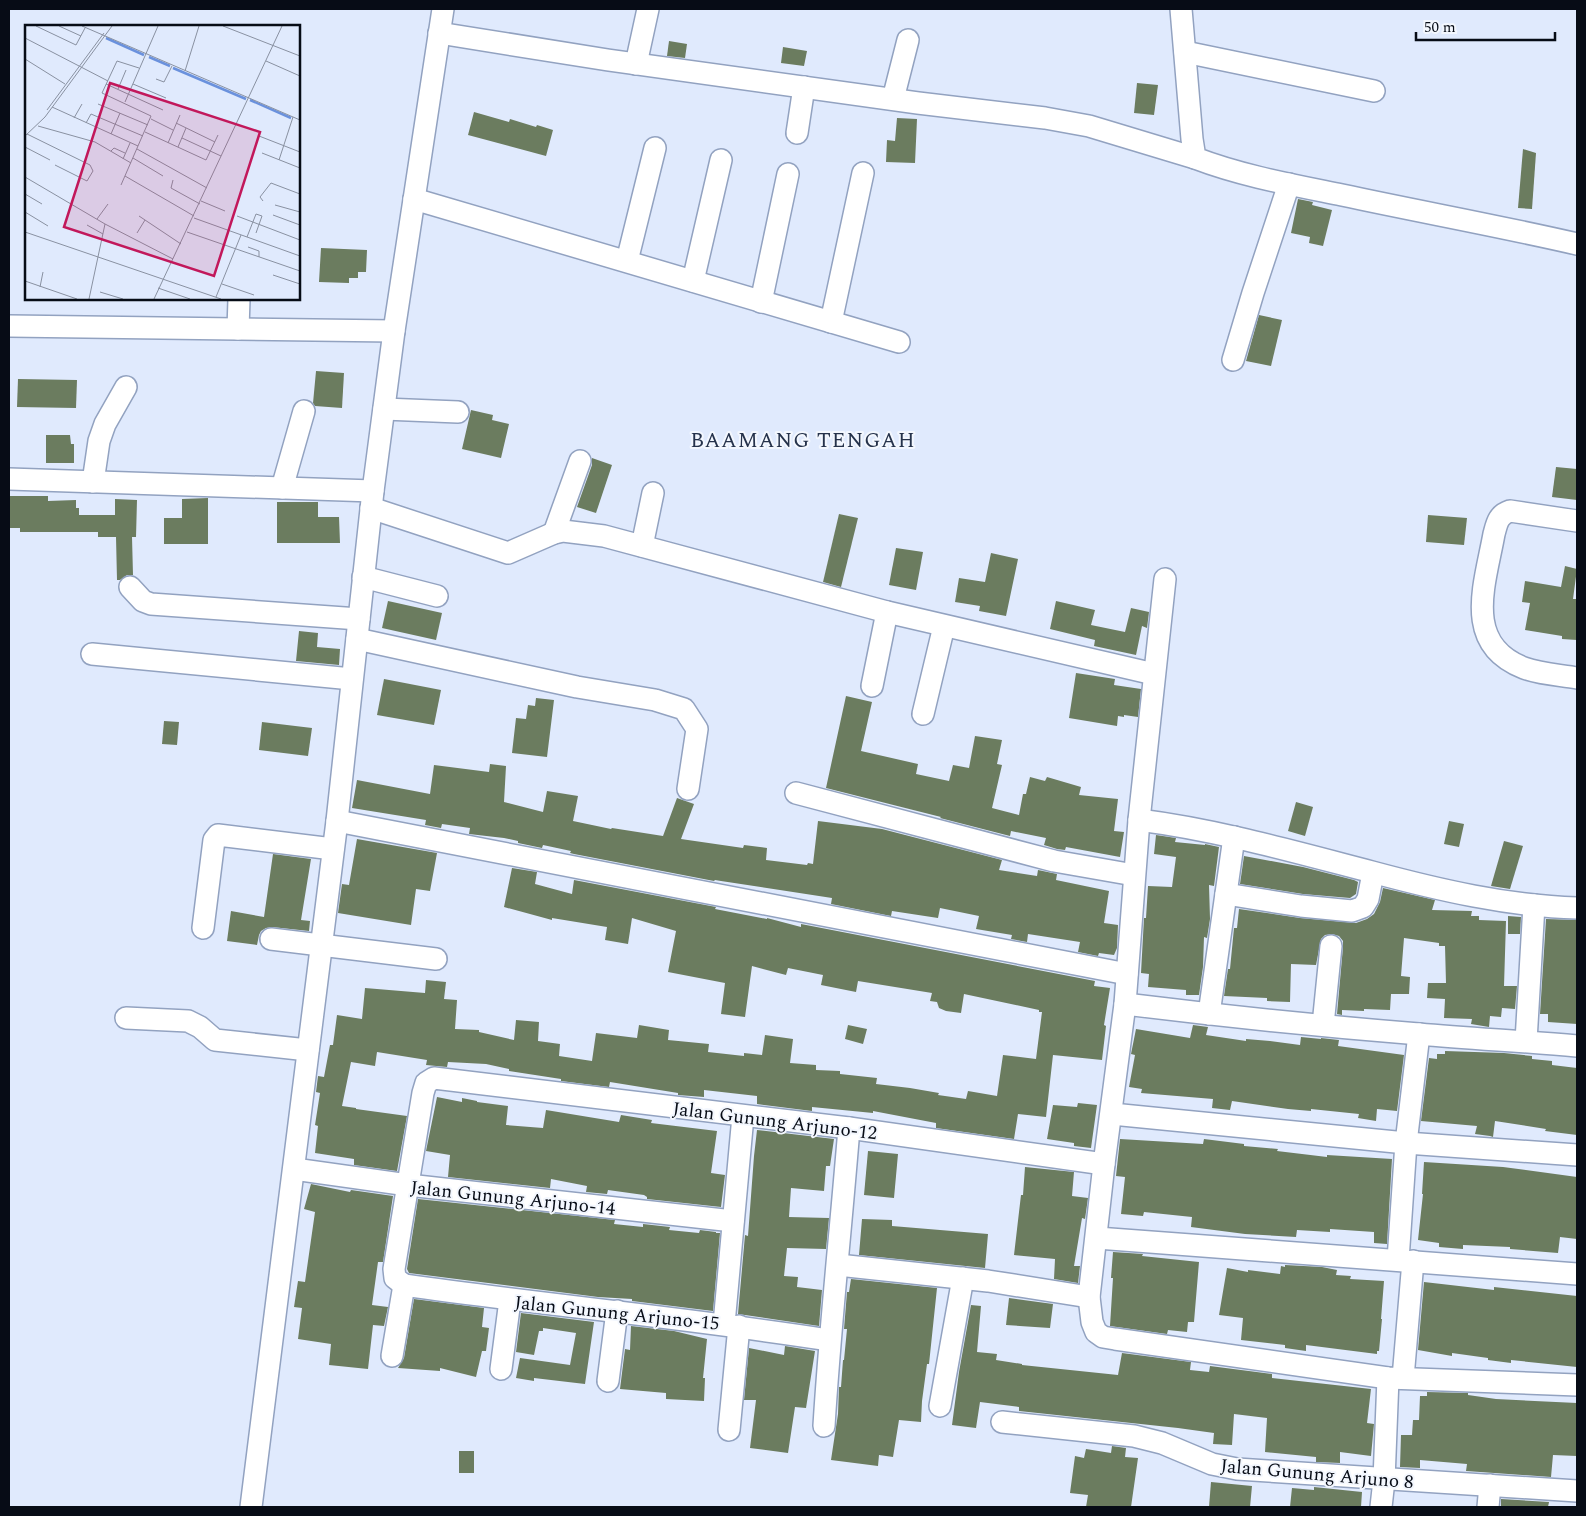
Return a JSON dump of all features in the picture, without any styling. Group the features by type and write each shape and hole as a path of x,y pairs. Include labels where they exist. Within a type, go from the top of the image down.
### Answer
{"street":[{"path":"252,1507 337,820 372,500 394,331 443,9"},
{"path":"636,64 648,9"},
{"path":"1181,9 1195,158"},
{"path":"439,33 636,64 893,100 997,111 1089,126 1289,184 1577,244"},
{"path":"893,100 908,40"},
{"path":"1185,52 1374,91"},
{"path":"797,133 804,87"},
{"path":"626,262 655,148"},
{"path":"693,281 721,160"},
{"path":"832,322 863,173"},
{"path":"761,302 788,174"},
{"path":"1233,360 1289,184"},
{"path":"414,199 899,342"},
{"path":"238,329 239,300"},
{"path":"9,326 394,331"},
{"path":"92,482 99,440 105,424 126,386"},
{"path":"384,409 458,412"},
{"path":"282,488 304,411"},
{"path":"554,533 580,461"},
{"path":"9,479 282,488 372,500 508,553 554,533 570,531 596,535 887,612 1154,674"},
{"path":"642,546 653,493"},
{"path":"1577,521 1510,511 1502,514 1497,521 1494,534 1482,612 1484,627 1491,643 1500,655 1526,669 1577,678"},
{"path":"363,577 437,596"},
{"path":"1165,580 1139,820 1125,1004 1104,1164 1090,1297 1092,1322 1096,1332 1103,1337 1395,1378 1577,1385"},
{"path":"130,587 143,601 151,604 358,629 577,687 655,700 684,709 697,729 688,789"},
{"path":"872,686 887,612"},
{"path":"923,714 944,626"},
{"path":"92,654 352,679"},
{"path":"796,792 1054,862 1134,875"},
{"path":"337,820 1126,974"},
{"path":"1139,820 1234,837 1373,873 1478,897 1534,905 1577,908"},
{"path":"203,928 214,840 218,835 333,849"},
{"path":"1209,1014 1234,837"},
{"path":"1226,894 1301,906 1352,911 1363,907 1368,899 1373,873"},
{"path":"1526,1041 1534,905"},
{"path":"271,939 436,958"},
{"path":"1323,1025 1331,946"},
{"path":"1125,1004 1419,1034 1577,1046"},
{"path":"126,1018 188,1022 200,1027 215,1040 308,1050"},
{"path":"1381,1507 1405,1261 1406,1143 1419,1034"},
{"name":"Jalan Gunung Arjuno-12","path":"408,1185 426,1083 434,1078 849,1128 1104,1164"},
{"path":"1112,1114 1406,1143 1577,1155"},
{"path":"729,1430 733,1221 743,1116"},
{"path":"824,1426 849,1128"},
{"name":"Jalan Gunung Arjuno-14","path":"294,1169 408,1185 733,1221"},
{"path":"392,1356 404,1285 395,1278 394,1269 408,1185"},
{"path":"1097,1238 1577,1274"},
{"path":"838,1266 963,1278 1090,1297"},
{"path":"940,1406 963,1278"},
{"name":"Jalan Gunung Arjuno-15","path":"404,1285 510,1300 731,1325 830,1340"},
{"path":"501,1369 510,1300"},
{"path":"608,1381 617,1312"},
{"name":"Jalan Gunung Arjuno 8","path":"1002,1422 1134,1436 1162,1443 1223,1467 1384,1480 1490,1485 1577,1492"},
{"path":"1488,1507 1490,1485"}],"building":[{"path":"669,41 687,44 685,58 667,56"},
{"path":"783,47 807,51 804,66 781,63"},
{"path":"1137,83 1158,85 1154,115 1134,113"},
{"path":"474,112 509,122 510,119 553,130 546,156 468,135"},
{"path":"897,118 917,119 915,163 886,162 887,140 895,141"},
{"path":"1523,149 1536,153 1532,209 1518,208"},
{"path":"1298,199 1313,202 1312,205 1332,210 1323,246 1309,243 1310,237 1291,233"},
{"path":"321,248 367,250 366,272 358,272 358,278 349,278 349,283 319,282"},
{"path":"1259,315 1282,320 1271,366 1246,361"},
{"path":"316,371 344,373 342,408 315,406 313,403"},
{"path":"18,379 77,380 76,408 17,407"},
{"path":"471,410 493,415 492,420 509,424 501,458 462,449"},
{"path":"46,435 70,435 71,444 74,444 74,463 46,463"},
{"path":"592,458 612,465 596,513 577,507 592,465"},
{"path":"1556,467 1577,469 1577,500 1552,497"},
{"path":"9,496 48,496 48,501 76,500 76,508 79,508 79,515 115,515 115,499 137,500 136,537 132,537 133,575 127,575 117,580 116,537 98,537 98,532 20,532 20,528 9,528"},
{"path":"208,498 208,544 164,544 164,518 182,518 182,499"},
{"path":"277,502 318,502 318,517 339,517 340,543 277,543"},
{"path":"839,514 858,518 841,587 823,582"},
{"path":"1428,515 1467,518 1464,545 1426,542"},
{"path":"896,548 923,552 916,590 889,585"},
{"path":"991,553 1018,559 1006,616 979,611 980,606 955,602 959,578 985,582"},
{"path":"1565,566 1577,569 1573,599 1577,599 1577,640 1562,639 1562,636 1525,630 1530,603 1522,602 1525,581 1561,587"},
{"path":"388,601 442,613 436,640 382,628"},
{"path":"1056,601 1095,610 1091,625 1125,632 1131,608 1149,612 1147,628 1142,626 1136,655 1094,646 1095,640 1050,629"},
{"path":"299,631 318,633 317,647 340,649 339,665 296,661"},
{"path":"1076,673 1115,679 1114,685 1141,689 1138,717 1118,716 1117,726 1069,718"},
{"path":"384,679 441,690 434,725 377,715"},
{"path":"846,696 872,702 861,751 918,764 916,774 949,781 953,765 969,768 975,736 1002,740 997,764 1002,765 992,808 1019,815 1023,794 1026,794 1030,777 1045,781 1047,777 1081,787 1079,795 1118,799 1114,831 1124,832 1120,857 1066,847 1065,850 1057,849 1044,845 1046,838 1011,831 1010,836 826,788"},
{"path":"536,698 554,700 547,757 512,753 516,718 526,719 528,705 535,706"},
{"path":"164,721 179,722 177,745 162,744"},
{"path":"262,722 312,728 308,756 259,750"},
{"path":"490,764 506,766 504,802 543,812 547,791 578,796 573,821 611,829 663,836 677,798 694,804 681,839 743,848 744,845 767,848 766,860 807,865 808,863 813,864 818,821 882,829 1002,860 999,870 1037,876 1038,870 1057,874 1056,880 1109,891 1104,923 1118,925 1117,948 1114,955 1099,953 1098,956 1078,952 1080,942 1028,934 1027,942 1011,939 1012,935 976,929 979,916 940,908 938,918 892,911 891,916 831,904 832,898 714,881 574,854 570,853 571,851 543,845 542,848 504,838 469,834 470,828 442,824 441,828 425,825 426,820 352,808 357,780 430,794 434,765 489,772"},
{"path":"1296,802 1313,807 1305,836 1288,831"},
{"path":"1449,821 1464,824 1459,847 1444,844"},
{"path":"1156,835 1176,838 1175,842 1219,847 1214,886 1209,885 1210,919 1207,938 1204,937 1203,967 1199,995 1186,995 1186,990 1148,987 1149,974 1141,973 1148,886 1172,887 1176,857 1154,854"},
{"path":"357,839 437,853 430,891 416,889 411,925 338,913 342,884 349,885"},
{"path":"1504,841 1523,846 1510,889 1491,886"},
{"path":"273,854 311,859 301,920 310,921 309,931 272,927 261,931 257,945 227,941 231,911 264,917"},
{"path":"1244,856 1303,867 1354,880 1358,882 1356,894 1350,898 1303,894 1240,884"},
{"path":"512,868 537,872 535,884 572,894 574,880 716,907 715,909 767,918 801,927 801,924 1095,981 1094,986 1110,988 1104,1025 1106,1026 1102,1060 1053,1055 1046,1117 1018,1114 1014,1139 936,1128 936,1123 873,1111 873,1113 812,1107 812,1111 757,1104 757,1096 704,1090 704,1097 678,1095 678,1093 610,1082 609,1087 561,1081 561,1079 509,1071 509,1069 486,1064 448,1062 447,1067 426,1065 427,1060 377,1052 375,1066 351,1062 342,1106 407,1116 397,1171 354,1165 354,1159 315,1153 318,1126 315,1125 320,1093 316,1092 318,1076 324,1077 330,1045 333,1045 337,1015 362,1019 365,988 425,993 426,980 446,982 444,999 457,1000 455,1029 479,1030 479,1032 514,1040 516,1020 539,1022 538,1041 560,1044 559,1056 592,1061 596,1033 637,1038 639,1025 669,1030 668,1040 709,1044 708,1052 744,1056 744,1053 762,1055 765,1035 793,1039 790,1063 816,1065 816,1070 840,1071 840,1074 877,1078 876,1084 910,1088 966,1099 968,1091 997,1096 1003,1055 1036,1059 1042,1012 1039,1012 1039,1010 964,994 961,1013 946,1011 939,1008 937,1002 930,1001 932,993 858,981 856,992 821,985 823,975 788,968 786,975 752,966 745,1017 721,1014 725,983 668,972 676,931 632,918 628,944 605,940 607,927 552,918 552,920 504,907"},
{"path":"1383,888 1435,900 1432,910 1472,911 1471,916 1479,916 1479,920 1506,921 1504,986 1517,986 1515,1009 1502,1008 1501,1017 1490,1016 1489,1027 1471,1024 1472,1019 1444,1018 1445,999 1427,998 1428,983 1446,983 1445,946 1439,946 1439,943 1404,938 1401,976 1410,977 1409,994 1391,994 1390,1010 1342,1010 1342,1015 1337,1014 1343,941 1339,936 1332,934 1325,935 1321,939 1316,965 1291,964 1290,1002 1267,1001 1267,998 1224,996 1228,969 1230,969 1234,928 1237,928 1239,909 1300,918 1356,923 1374,914 1380,902"},
{"path":"1508,916 1521,917 1520,934 1508,934"},
{"path":"1546,919 1577,920 1577,1024 1548,1022 1548,1014 1540,1014"},
{"path":"848,1025 867,1029 863,1044 845,1039"},
{"path":"1193,1025 1208,1027 1206,1035 1246,1041 1246,1039 1300,1045 1301,1037 1321,1038 1339,1040 1338,1046 1404,1055 1397,1111 1377,1109 1376,1121 1358,1118 1359,1114 1311,1109 1311,1111 1288,1109 1232,1101 1230,1110 1212,1108 1213,1099 1141,1093 1142,1089 1129,1087 1135,1055 1131,1054 1136,1029 1190,1038"},
{"path":"1445,1051 1532,1056 1532,1059 1552,1061 1552,1065 1577,1068 1577,1135 1495,1121 1493,1137 1475,1134 1477,1126 1421,1121 1429,1058 1437,1059 1437,1054 1445,1054"},
{"path":"437,1097 462,1102 462,1098 508,1106 506,1125 543,1128 546,1110 619,1122 621,1115 652,1120 651,1123 717,1131 711,1173 725,1175 721,1207 647,1199 644,1195 608,1190 607,1194 586,1192 587,1186 551,1179 550,1188 448,1177 450,1155 426,1151"},
{"path":"1078,1103 1097,1105 1091,1148 1047,1139 1053,1105 1077,1107"},
{"path":"757,1130 834,1139 830,1166 826,1166 824,1191 791,1188 789,1217 829,1218 826,1249 787,1248 784,1276 798,1277 797,1287 822,1290 819,1326 738,1314 745,1235 748,1236"},
{"path":"1120,1139 1203,1144 1204,1139 1327,1157 1327,1155 1392,1159 1387,1244 1374,1243 1374,1232 1330,1229 1330,1232 1297,1230 1296,1237 1245,1234 1191,1227 1192,1217 1144,1212 1143,1216 1121,1214 1125,1177 1116,1176"},
{"path":"868,1151 898,1154 894,1198 864,1195"},
{"path":"1424,1162 1503,1167 1577,1177 1577,1239 1560,1237 1558,1253 1510,1249 1510,1247 1463,1245 1463,1249 1439,1247 1439,1243 1418,1240"},
{"path":"1025,1167 1074,1172 1072,1196 1088,1198 1085,1219 1082,1218 1074,1266 1080,1266 1078,1283 1054,1279 1055,1259 1014,1255"},
{"path":"311,1184 350,1192 351,1190 393,1196 383,1262 378,1262 372,1305 388,1307 384,1326 373,1325 368,1369 329,1365 331,1344 298,1339 302,1308 294,1307 298,1281 305,1282 315,1212 304,1209"},
{"path":"418,1199 615,1220 614,1224 643,1227 643,1224 670,1227 669,1230 699,1233 700,1230 720,1233 713,1311 632,1301 632,1299 598,1297 409,1273 407,1269"},
{"path":"862,1219 892,1220 892,1226 988,1234 985,1268 859,1255"},
{"path":"1113,1252 1199,1262 1194,1322 1188,1322 1187,1332 1168,1330 1167,1334 1110,1326"},
{"path":"1285,1265 1322,1267 1337,1270 1336,1275 1351,1276 1350,1279 1384,1281 1379,1351 1377,1351 1377,1354 1306,1345 1306,1351 1285,1348 1285,1345 1241,1340 1243,1318 1219,1315 1227,1268 1248,1272 1248,1270 1280,1274 1281,1266 1285,1267"},
{"path":"851,1279 937,1288 921,1422 899,1420 893,1457 879,1455 878,1466 831,1460 847,1329 844,1329 847,1292 849,1292"},
{"path":"1424,1282 1494,1290 1494,1287 1577,1296 1577,1367 1511,1360 1511,1363 1488,1360 1488,1358 1452,1353 1452,1356 1418,1350"},
{"path":"1009,1298 1053,1304 1050,1328 1006,1325"},
{"path":"414,1299 484,1308 482,1327 489,1328 486,1351 482,1351 476,1377 440,1368 440,1371 398,1368 404,1358"},
{"path":"971,1305 981,1306 977,1352 997,1354 996,1360 1022,1365 1118,1375 1122,1353 1191,1362 1190,1370 1209,1372 1210,1366 1272,1374 1272,1378 1371,1389 1367,1423 1374,1424 1371,1456 1340,1452 1340,1463 1316,1462 1316,1457 1265,1452 1267,1418 1234,1414 1232,1445 1213,1444 1214,1433 1019,1411 1019,1407 980,1402 976,1428 952,1425"},
{"path":"521,1313 594,1322 585,1384 534,1378 534,1381 516,1378 520,1358 570,1365 576,1333 543,1328 543,1331 539,1331 534,1355 516,1352"},
{"path":"631,1326 674,1331 707,1339 703,1378 705,1378 704,1401 666,1399 666,1393 620,1389 625,1349 630,1350"},
{"path":"785,1346 815,1351 806,1408 795,1407 788,1453 750,1448 756,1400 744,1400 749,1348 784,1355"},
{"path":"1427,1392 1468,1393 1468,1395 1496,1399 1577,1403 1577,1456 1553,1455 1551,1477 1466,1471 1467,1464 1420,1460 1420,1468 1400,1467 1401,1435 1412,1435 1413,1420 1419,1420 1420,1396 1427,1396"},
{"path":"1112,1446 1126,1448 1125,1457 1138,1458 1131,1507 1086,1507 1088,1495 1070,1493 1075,1456 1084,1458 1086,1449 1111,1453"},
{"path":"459,1451 474,1451 474,1473 459,1473"},
{"path":"1211,1482 1252,1486 1250,1507 1209,1507"},
{"path":"1314,1487 1362,1492 1361,1507 1290,1507 1292,1488 1314,1490"},
{"path":"1501,1499 1549,1502 1548,1507 1501,1507"}],"district":[{"name":"BAAMANG TENGAH","path":"803,440"}]}
